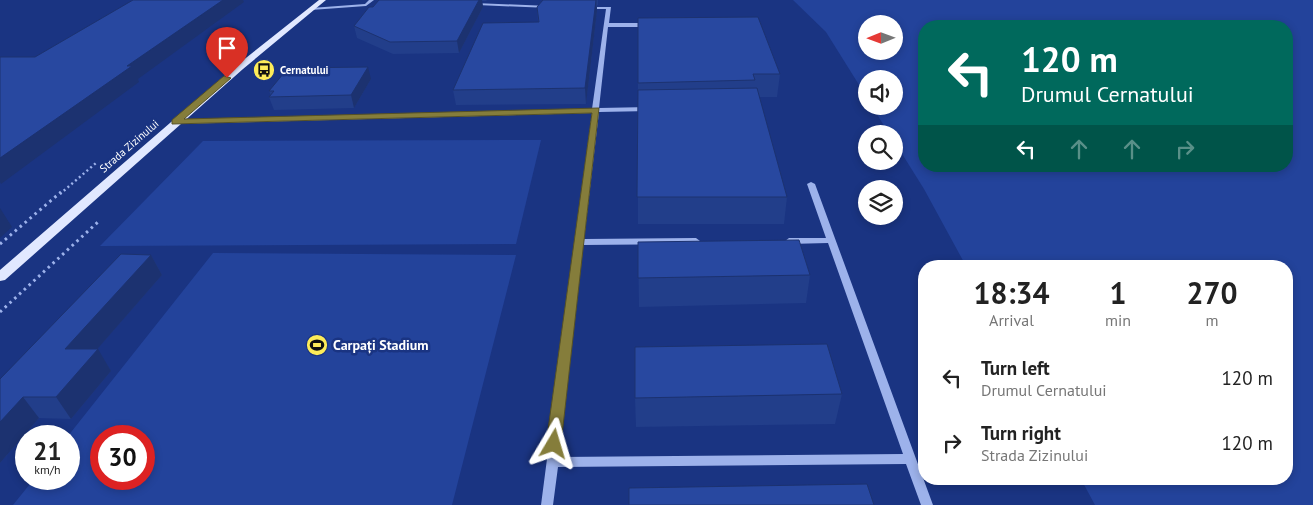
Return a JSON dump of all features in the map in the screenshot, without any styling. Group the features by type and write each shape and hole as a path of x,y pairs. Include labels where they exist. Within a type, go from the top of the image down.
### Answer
{"main road":[{"name":"Strada Zizinului","path":"0,277 176,122 323,0"}],"street":[{"path":"311,9 366,6 372,0"},
{"path":"547,505 610,0"},
{"path":"477,4 556,7"},
{"path":"575,7 608,8"},
{"path":"606,25 654,25"},
{"path":"176,122 654,109"},
{"path":"811,184 918,479"},
{"path":"783,241 832,240"},
{"path":"580,242 706,241"},
{"path":"552,462 911,458"},
{"path":"920,485 927,505"}],"shaded area":[{"path":"793,0 1313,0 1313,505 1095,505 1084,485 1293,485 1293,260 963,260 924,189 903,155 903,125 884,125 877,115 903,115 903,70 858,70 858,83 826,32"},
{"path":"541,140 516,244 100,246 203,141"},
{"name":"Carpați Stadium","path":"213,253 516,255 452,505 13,505 25,490 80,490 80,425 77,425"}],"building":[{"path":"133,0 223,0 127,66 132,66 0,158 0,57 35,57"},
{"path":"379,0 479,0 457,41 390,42 354,26 369,7 373,7"},
{"path":"543,0 596,0 585,88 453,90 483,23 539,22 537,7"},
{"path":"758,17 780,74 753,74 755,80 638,83 638,18"},
{"path":"368,67 351,95 269,97 274,91 269,91 288,68"},
{"path":"757,88 787,197 637,197 638,90"},
{"path":"799,240 810,275 638,278 638,242"},
{"path":"121,254 151,255 65,349 98,349 56,397 23,397 0,422 0,379"},
{"path":"827,344 842,394 635,398 635,347"},
{"path":"867,484 874,505 629,505 629,488"}],"place":[{"name":"Cernatului","path":"264,70"},
{"name":"Carpați Stadium","path":"317,345"}],"route":[{"path":"227,78 176,122 596,110 554,444"}]}
